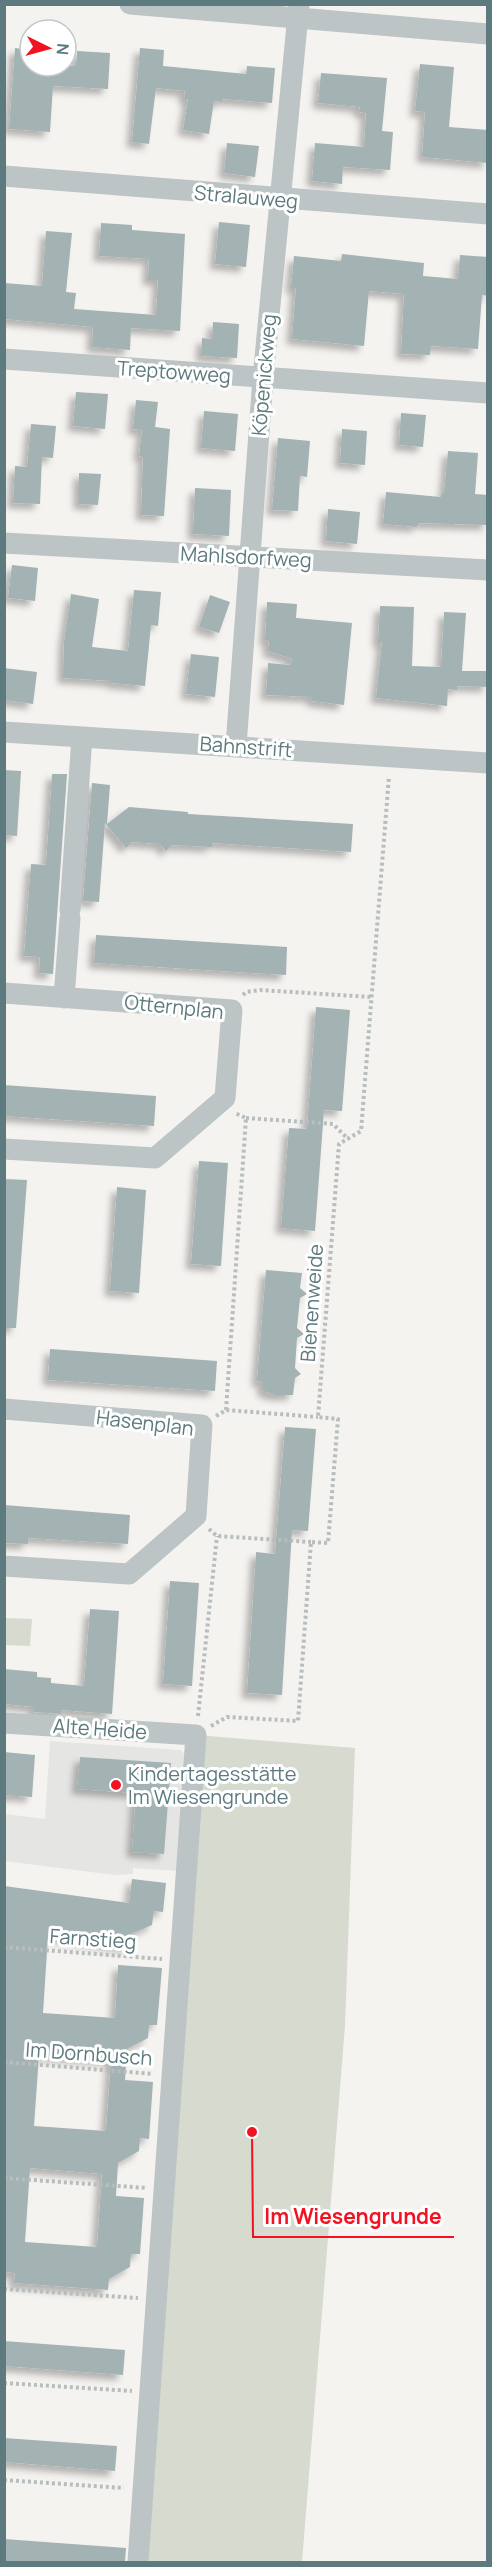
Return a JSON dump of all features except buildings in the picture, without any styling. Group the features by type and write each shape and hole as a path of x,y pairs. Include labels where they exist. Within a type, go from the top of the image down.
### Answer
{"street":[{"path":"130,4 298,11 488,34"},
{"name":"Köpenickweg","path":"236,746 263,378 298,11"},
{"name":"Stralauweg","path":"4,176 279,200 488,214"},
{"name":"Treptowweg","path":"4,359 488,393"},
{"name":"Mahlsdorfweg","path":"4,543 488,570"},
{"name":"Bahnstrift","path":"4,732 488,763"},
{"path":"64,998 82,737"},
{"name":"Otternplan","path":"4,993 232,1010 225,1098 217,1106"},
{"path":"4,1149 155,1158 217,1106"},
{"name":"Hasenplan","path":"4,1409 202,1425 196,1516"},
{"path":"4,1566 129,1574 196,1516"},
{"name":"Alte Heide","path":"4,1723 196,1735"},
{"path":"138,2562 196,1735"}],"path":[{"name":"Bienenweide","path":"318,1417 339,1144 361,1131 390,757"},
{"path":"232,1010 246,992 260,990 371,997"},
{"path":"217,1106 246,1118 333,1124 348,1139"},
{"path":"226,1410 246,1118"},
{"path":"196,1516 217,1536 328,1543 338,1419 226,1410 202,1425"},
{"path":"196,1735 217,1536"},
{"path":"196,1735 227,1717 298,1721 311,1542"},
{"name":"Farnstieg","path":"4,1947 179,1960"},
{"name":"Im Dornbusch","path":"4,2062 172,2075"},
{"path":"4,2178 164,2189"},
{"path":"4,2289 155,2299"},
{"path":"4,2383 149,2392"},
{"path":"4,2480 143,2489"}],"shaded area":[{"path":"5,1618 32,1619 30,1646 5,1645"},
{"path":"196,1735 355,1748 345,2026 302,2562 138,2562"},
{"name":"Kindertagesstätte Im Wiesengrunde","path":"50,1741 180,1750 184,1753 186,1756 179,1871 133,1868 133,1874 114,1875 5,1861 5,1814 45,1819"}],"place":[{"name":"Kindertagesstätte Im Wiesengrunde","path":"116,1785"},
{"name":"Im Wiesengrunde","path":"252,2132"}]}
